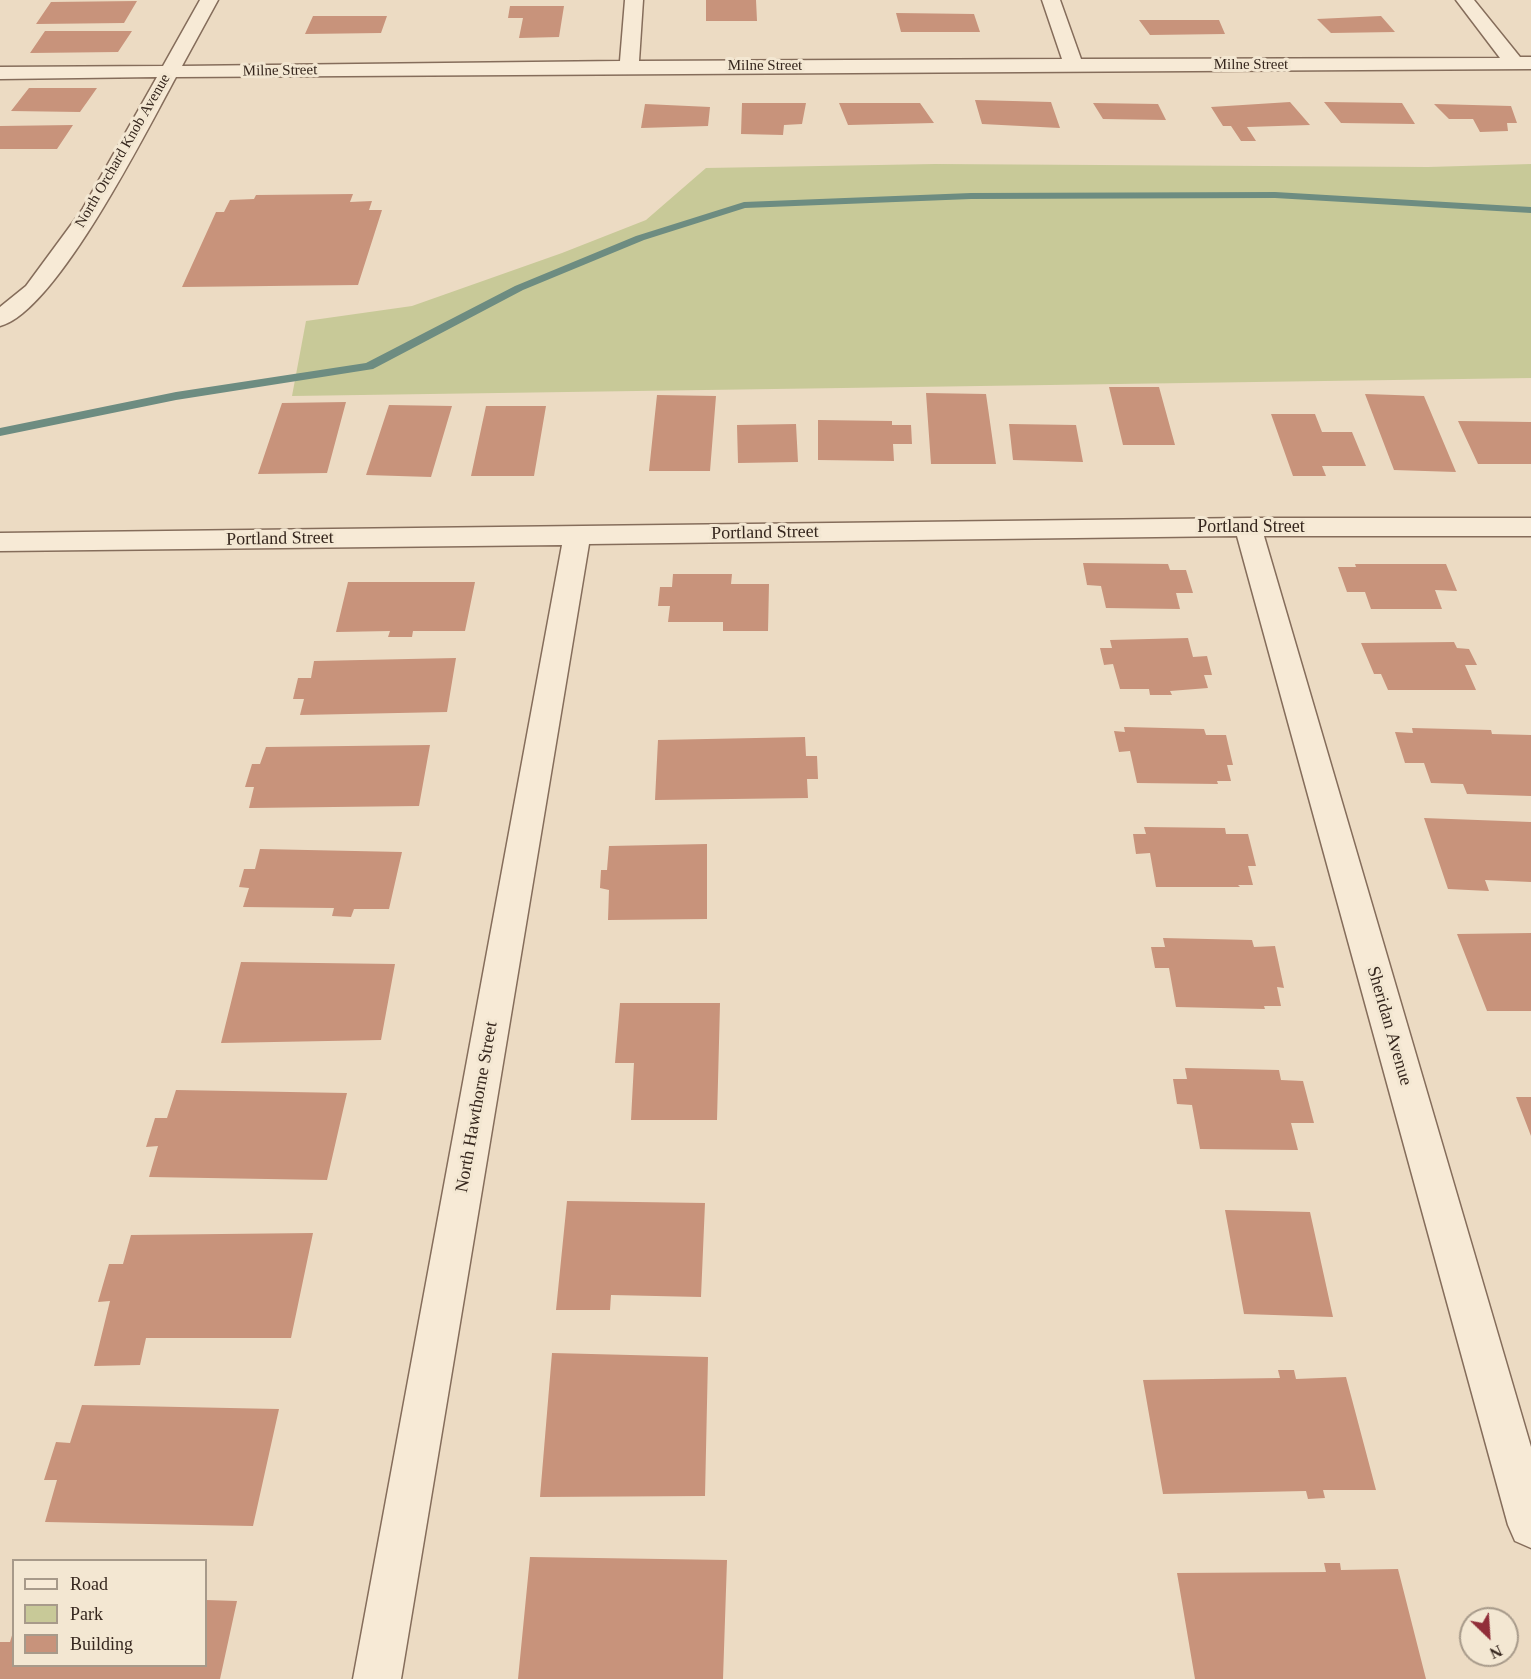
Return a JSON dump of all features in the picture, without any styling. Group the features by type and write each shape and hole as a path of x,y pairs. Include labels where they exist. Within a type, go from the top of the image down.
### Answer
{"street":[{"name":"North Orchard Knob Avenue","path":"0,319 34,291 92,211 209,0"},
{"path":"629,67 634,0"},
{"path":"1051,0 1074,66"},
{"path":"1465,0 1523,64"},
{"name":"Milne Street","path":"0,74 629,67 1523,64"},
{"name":"Portland Street","path":"0,542 1248,527 1531,527"},
{"name":"Sheridan Avenue","path":"1248,527 1531,1525"},
{"name":"North Hawthorne Street","path":"377,1679 577,535"}],"green space":[{"path":"935,164 1428,167 1531,164 1531,378 292,396 306,321 412,306 562,253 646,220 706,168"}],"building":[{"path":"706,0 756,0 757,21 706,21"},
{"path":"137,1 124,23 36,24 51,2"},
{"path":"510,6 564,6 559,37 519,38 523,18 508,18"},
{"path":"896,13 974,14 980,32 901,32"},
{"path":"313,16 387,16 381,33 305,34"},
{"path":"1381,16 1395,32 1331,33 1317,19"},
{"path":"1139,20 1219,20 1225,34 1150,35"},
{"path":"45,31 132,31 118,52 30,53"},
{"path":"29,88 97,88 80,112 11,111"},
{"path":"975,100 1051,102 1060,128 982,124"},
{"path":"1290,102 1310,125 1247,127 1256,141 1241,141 1231,126 1223,126 1211,107"},
{"path":"1324,102 1402,103 1415,124 1341,123"},
{"path":"742,103 806,103 802,124 784,125 783,135 741,134"},
{"path":"839,103 920,103 934,123 848,125"},
{"path":"1093,103 1158,104 1166,120 1103,119"},
{"path":"645,104 710,107 708,126 641,128"},
{"path":"1434,104 1511,106 1517,123 1507,123 1508,131 1480,132 1473,119 1449,119"},
{"path":"73,125 57,149 0,149 0,126"},
{"path":"353,194 350,202 372,201 369,210 382,210 358,285 182,287 216,212 224,212 230,200 254,199 256,195"},
{"path":"1109,387 1159,387 1175,445 1123,445"},
{"path":"926,393 986,394 996,464 931,464"},
{"path":"1365,394 1424,396 1456,472 1394,470"},
{"path":"657,395 716,396 710,471 649,471"},
{"path":"346,402 327,473 258,474 282,403"},
{"path":"389,405 452,406 431,477 366,475"},
{"path":"486,406 546,406 534,476 471,476"},
{"path":"1271,414 1315,414 1322,432 1352,432 1366,466 1322,466 1326,476 1293,476"},
{"path":"818,420 892,421 892,425 911,425 912,444 893,444 894,461 818,460"},
{"path":"1458,421 1531,422 1531,464 1478,464"},
{"path":"796,424 798,462 738,463 737,425"},
{"path":"1009,424 1076,425 1083,462 1013,460"},
{"path":"1083,563 1168,564 1170,570 1186,570 1193,593 1176,593 1180,609 1106,608 1101,586 1087,585"},
{"path":"1355,564 1446,564 1457,591 1435,590 1442,609 1371,609 1365,592 1347,592 1338,567 1356,567"},
{"path":"673,574 732,574 731,584 769,584 768,631 723,631 723,622 668,622 670,606 658,606 660,587 672,587"},
{"path":"348,582 475,582 465,631 413,631 412,637 388,637 390,631 336,632"},
{"path":"1188,638 1193,657 1207,656 1212,675 1204,675 1208,688 1170,691 1172,695 1150,695 1149,689 1120,689 1113,664 1104,665 1100,648 1112,648 1110,640"},
{"path":"1454,642 1457,648 1469,649 1477,665 1465,665 1476,690 1388,690 1381,674 1374,674 1361,643"},
{"path":"456,658 447,712 300,715 304,699 293,699 298,678 311,678 314,661"},
{"path":"1124,727 1204,729 1206,735 1226,735 1233,765 1227,765 1231,781 1217,781 1218,784 1137,783 1130,751 1119,752 1114,731 1125,732"},
{"path":"1412,728 1491,730 1492,734 1531,735 1531,796 1467,794 1463,784 1431,783 1424,763 1405,763 1395,732 1413,733"},
{"path":"805,737 806,756 817,756 818,779 807,779 808,798 655,800 658,740"},
{"path":"430,745 419,806 249,808 254,787 245,787 252,764 260,764 266,747"},
{"path":"1424,818 1531,822 1531,882 1485,880 1489,891 1448,889"},
{"path":"1144,827 1225,828 1226,834 1248,834 1256,866 1248,866 1253,885 1156,887 1150,853 1136,854 1133,834 1146,834"},
{"path":"707,844 707,919 608,920 609,890 600,888 601,870 607,870 609,846"},
{"path":"260,849 402,852 389,909 354,909 351,917 332,916 334,908 243,907 249,888 239,887 244,869 255,869"},
{"path":"1531,933 1531,1011 1487,1011 1457,934"},
{"path":"1163,938 1252,940 1254,947 1275,946 1284,988 1277,987 1281,1006 1264,1006 1265,1009 1176,1007 1169,968 1155,968 1151,947 1165,947"},
{"path":"241,962 395,964 381,1040 221,1043"},
{"path":"620,1003 720,1003 717,1120 631,1120 634,1063 615,1063"},
{"path":"1185,1068 1279,1070 1281,1080 1303,1081 1314,1123 1291,1123 1298,1150 1200,1149 1192,1105 1177,1104 1173,1079 1187,1079"},
{"path":"176,1090 347,1093 327,1180 149,1177 158,1146 146,1147 155,1118 167,1118"},
{"path":"1516,1097 1531,1097 1531,1136"},
{"path":"567,1201 705,1203 701,1297 611,1295 610,1310 556,1310"},
{"path":"1225,1210 1310,1212 1333,1317 1244,1314"},
{"path":"313,1233 291,1338 146,1338 140,1365 94,1366 110,1301 98,1302 109,1264 123,1264 131,1235"},
{"path":"552,1353 708,1357 705,1496 540,1497"},
{"path":"1278,1370 1294,1370 1296,1379 1346,1377 1376,1490 1323,1490 1325,1498 1308,1499 1306,1491 1163,1494 1143,1380 1280,1378"},
{"path":"82,1405 279,1409 253,1526 45,1522 57,1480 44,1480 56,1442 70,1443"},
{"path":"530,1557 727,1560 723,1679 518,1679"},
{"path":"1324,1563 1340,1563 1341,1570 1398,1569 1426,1679 1195,1679 1177,1573 1326,1572"},
{"path":"207,1600 237,1601 220,1679 0,1679 0,1642 10,1642 12,1635 12,1667 207,1667"}],"waterway":[{"path":"0,432 176,396 369,366 519,288 640,238 744,205 971,196 1275,195 1531,210"}]}
